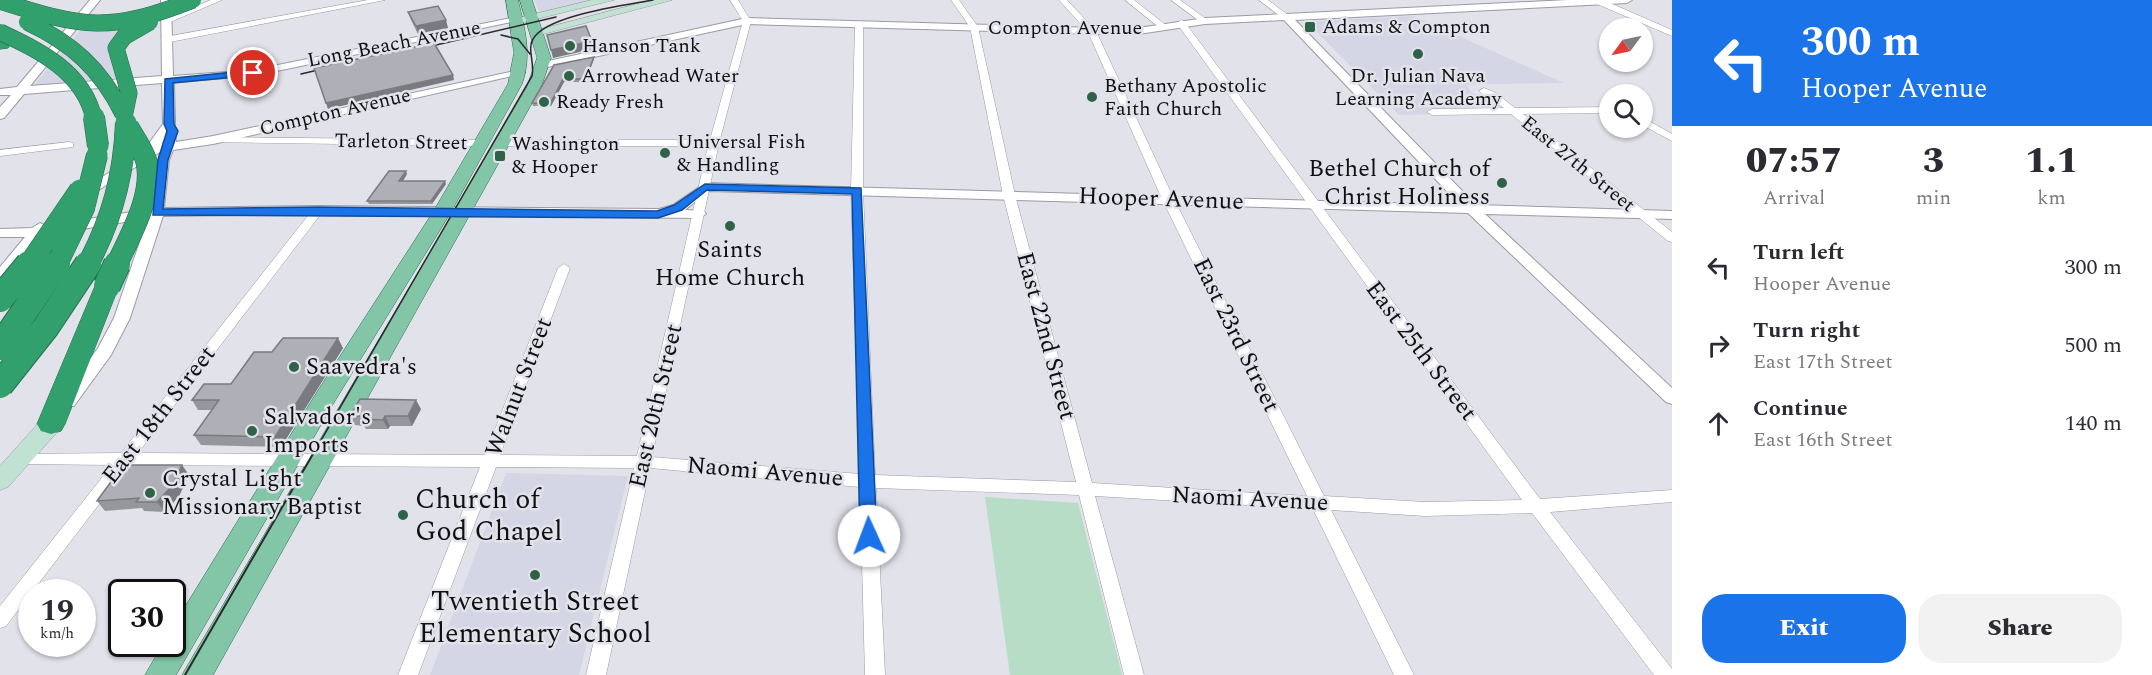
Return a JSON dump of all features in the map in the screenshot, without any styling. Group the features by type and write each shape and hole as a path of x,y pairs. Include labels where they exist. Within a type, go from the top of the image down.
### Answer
{"highway":[{"path":"0,1 71,22 103,24 152,15 193,0"},
{"path":"0,385 68,298 95,252 120,189 127,151 125,120 129,93 119,62 118,42 135,28 205,0"},
{"path":"0,10 54,34 77,50 97,69 112,90 145,159 148,174 140,204 51,424"},
{"path":"0,40 35,62 57,80 75,100 98,150 94,181 74,236 35,301 0,347"},
{"path":"0,299 41,250 79,192 98,150"}],"main road":[{"path":"512,0 525,32 541,31 666,0"},
{"path":"197,675 320,459 452,212 482,143 519,73 522,21 526,0"},
{"name":"Long Beach Avenue","path":"522,21 608,0"},
{"path":"160,675 290,459 452,212 502,143 543,65 541,31"},
{"path":"0,481 11,458 51,424"}],"street":[{"path":"0,115 95,0"},
{"path":"51,424 105,351 122,318 157,212 163,160 169,148 172,131 169,124 169,81 165,40 166,0"},
{"path":"165,21 218,0"},
{"path":"165,40 381,0"},
{"path":"734,0 747,21"},
{"name":"East 22nd Street","path":"955,0 974,27 1009,195 1134,675"},
{"name":"East 23rd Street","path":"1063,0 1092,31 1168,199 1404,675"},
{"path":"1129,0 1163,26"},
{"path":"1175,0 1205,21"},
{"path":"1263,0 1288,18 1472,209 1672,398"},
{"name":"Compton Avenue","path":"543,65 747,21 1132,32 1205,21 1550,2 1627,0"},
{"path":"1600,2 1672,33"},
{"name":"Long Beach Avenue","path":"0,92 253,73 522,21"},
{"name":"East 20th Street","path":"596,675 714,143 747,21"},
{"name":"East 25th Street","path":"1180,23 1536,506 1665,675"},
{"path":"859,24 857,191 874,675"},
{"name":"Compton Avenue","path":"151,149 213,140 519,73"},
{"name":"East 27th Street","path":"1484,91 1513,111 1672,238"},
{"path":"1432,112 1599,110"},
{"path":"0,278 36,232 60,207 136,162 151,149 169,124"},
{"path":"1653,127 1672,138"},
{"name":"Tarleton Street","path":"213,140 482,143"},
{"name":"Tarleton Street","path":"502,143 714,143"},
{"path":"0,153 69,145"},
{"path":"658,214 678,208 705,187"},
{"name":"Hooper Avenue","path":"705,187 1672,215"},
{"path":"0,233 36,232 157,212 318,210 699,214"},
{"name":"East 18th Street","path":"0,620 318,210"},
{"name":"Walnut Street","path":"408,675 564,268"},
{"name":"Naomi Avenue","path":"11,458 491,459 644,462 867,481 1087,489 1425,509 1536,506 1672,496"}],"shaded area":[{"path":"534,0 598,0 540,13"},
{"name":"Dr. Julian Nava Learning Academy","path":"1414,16 1564,83 1467,86 1471,92 1487,99 1505,113 1399,115 1309,24 1315,21"},
{"path":"138,22 114,35 112,51 116,77 33,86 83,27"},
{"name":"Twentieth Street Elementary School","path":"506,473 628,476 579,675 430,675"}],"green space":[{"path":"985,497 1078,503 1122,675 1010,675"}],"building":[{"path":"438,6 446,20 416,26 408,12"},
{"path":"586,26 592,41 551,50 547,35"},
{"path":"434,43 453,75 326,103 314,68"},
{"path":"594,57 585,79 563,79 550,104 532,103 554,65"},
{"path":"389,171 406,171 399,181 445,181 431,201 367,201"},
{"path":"283,338 338,338 275,437 194,435 219,400 192,400 204,384 231,384 254,352 272,352"},
{"path":"360,399 416,400 408,416 385,416 383,420 350,416"},
{"path":"123,465 182,465 172,486 157,502 136,502 139,498 97,501"}],"tram line":[{"path":"316,449 532,76 531,43 533,39 554,23 570,17 653,0"},
{"path":"419,49 556,17"},
{"path":"501,35 518,39 530,54"},
{"path":"301,74 331,67"},
{"path":"185,675 317,447"}],"place":[{"name":"Adams & Compton","path":"1310,27"},
{"name":"Hanson Tank","path":"570,46"},
{"name":"Dr. Julian Nava Learning Academy","path":"1418,54"},
{"name":"Arrowhead Water","path":"569,76"},
{"name":"Bethany Apostolic Faith Church","path":"1092,97"},
{"name":"Ready Fresh","path":"544,102"},
{"name":"Universal Fish & Handling","path":"665,153"},
{"name":"Washington & Hooper","path":"500,156"},
{"name":"Bethel Church of Christ Holiness","path":"1502,183"},
{"name":"Saints Home Church","path":"730,226"},
{"name":"Saavedra's","path":"294,367"},
{"name":"Salvador's Imports","path":"252,431"},
{"name":"Crystal Light Missionary Baptist","path":"150,493"},
{"name":"Church of God Chapel","path":"403,515"},
{"name":"Twentieth Street Elementary School","path":"535,575"}],"route":[{"path":"253,73 169,81 169,124 172,131 169,148 163,160 157,212 318,210 658,214 678,208 705,187 857,191 869,536"}]}
